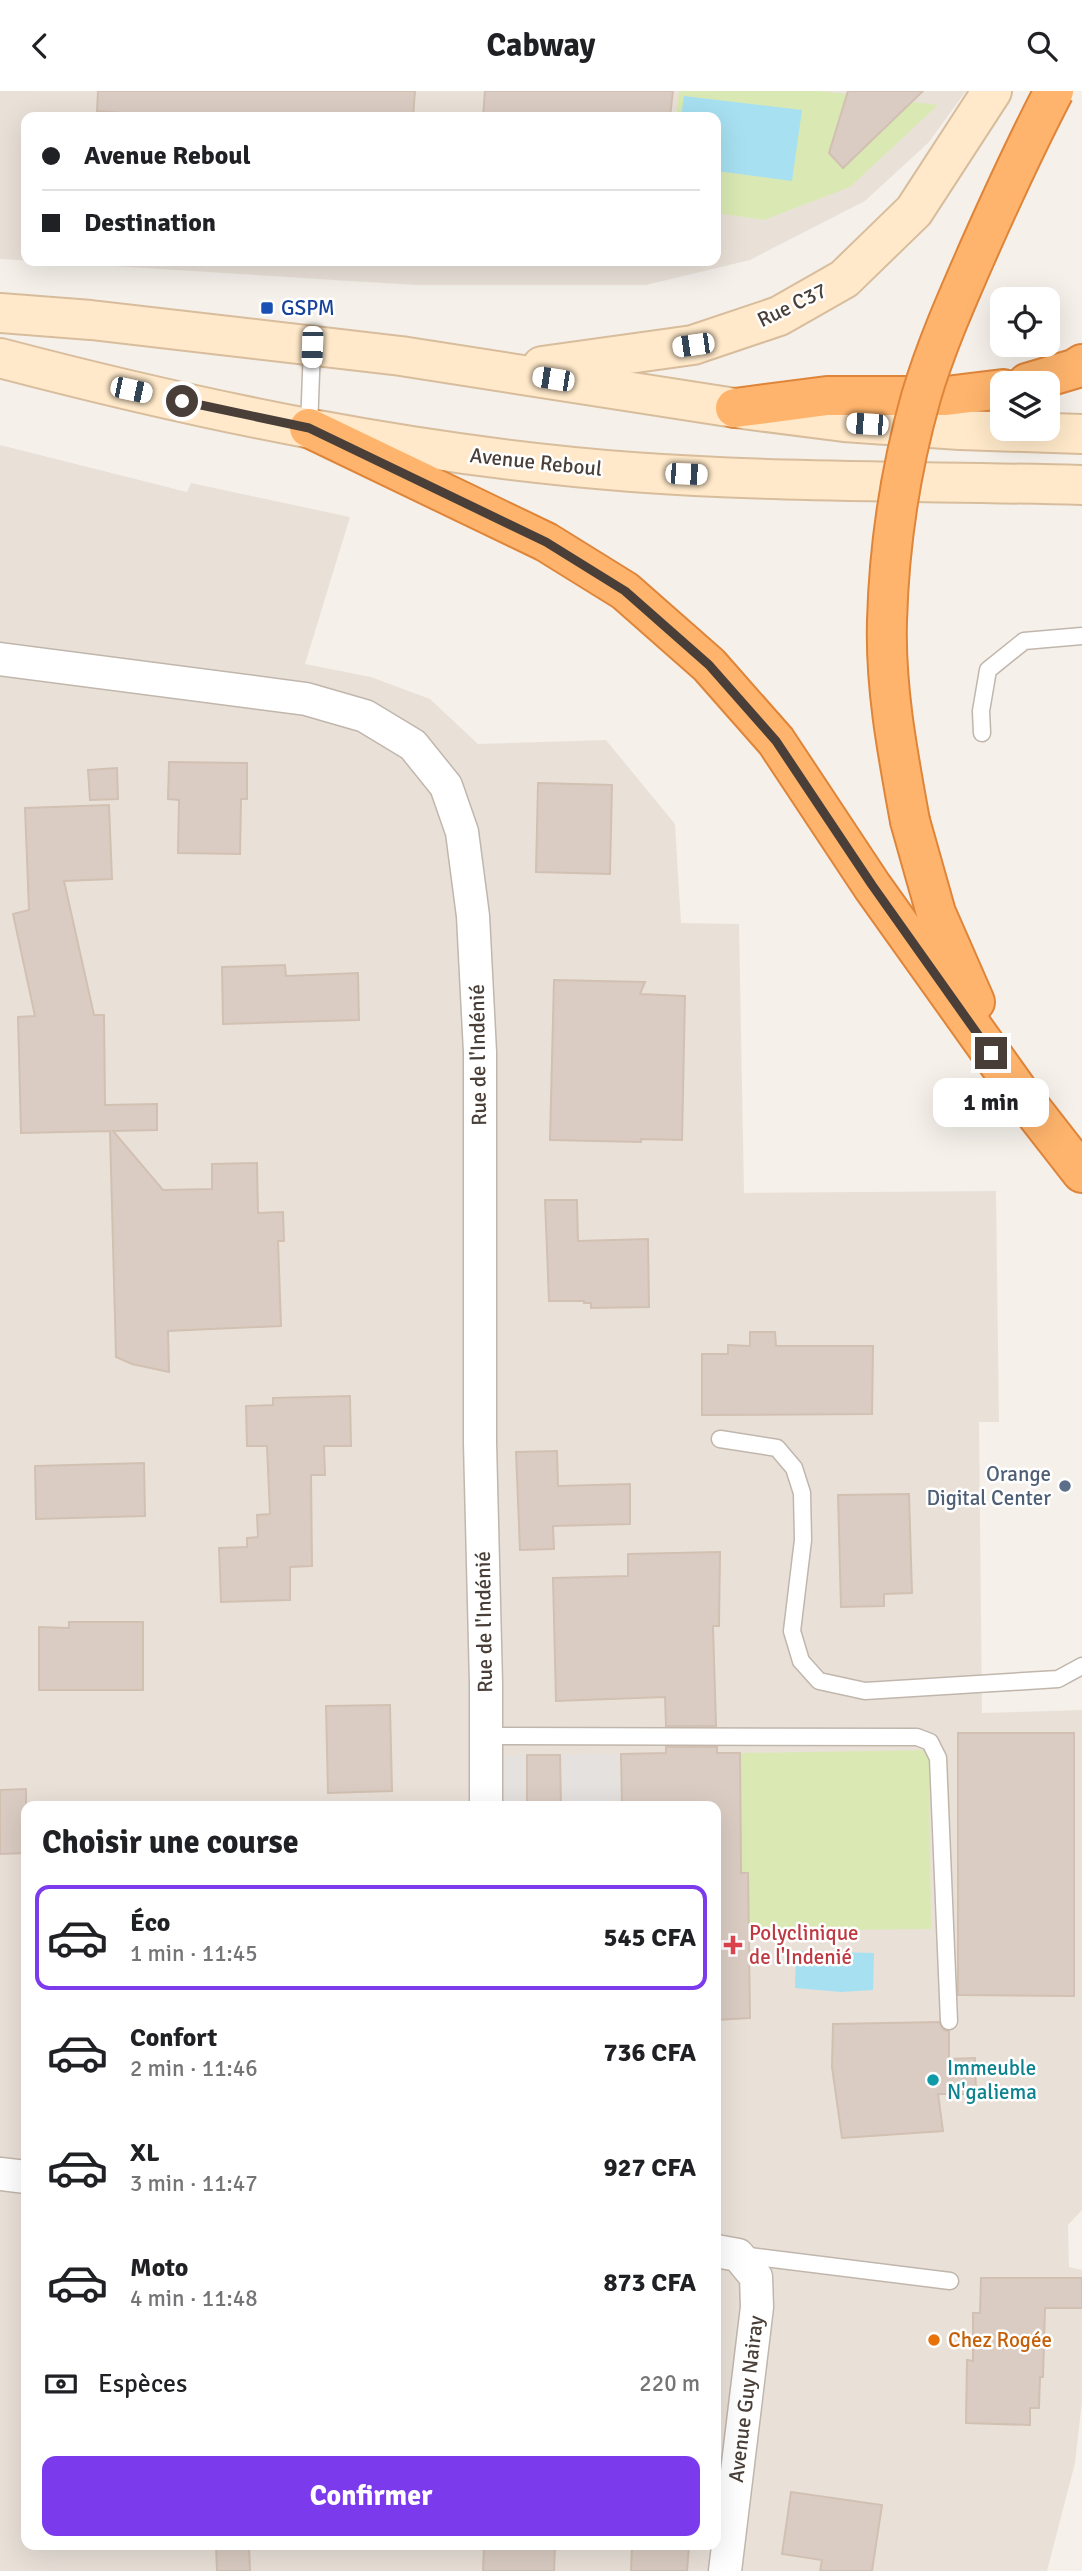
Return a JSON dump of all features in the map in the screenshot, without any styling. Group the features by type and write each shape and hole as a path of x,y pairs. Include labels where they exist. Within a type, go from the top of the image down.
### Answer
{"highway":[{"path":"1021,1095 971,995 936,913 910,821 893,730 887,622 895,527 922,396 952,309 1025,146 1054,91"},
{"path":"1060,373 1082,364"},
{"path":"735,408 827,396 946,396 990,391"},
{"path":"309,428 546,542 625,591 709,665 776,741 872,885 1021,1095 1082,1173"}],"main road":[{"name":"Rue C37","path":"501,371 693,345 779,316 844,279 914,211 992,91"},
{"path":"0,313 91,320 401,356 735,408 844,422 960,430 1082,434"},
{"name":"Avenue Reboul","path":"0,358 81,379 309,428 474,456 632,472 822,480 1082,485"}],"street":[{"name":"Rue de l'Indénié","path":"0,659 306,699 365,716 413,745 446,786 462,832 473,916 480,1052 480,1443 486,1801"},
{"path":"0,2174 21,2176"},
{"name":"Avenue Guy Nairay","path":"725,2571 757,2307 756,2277 727,2253"}],"lane":[{"path":"309,428 312,347"},
{"path":"982,733 981,711 988,670 1024,641 1082,636"},
{"path":"720,1439 777,1448 794,1468 802,1493 803,1540 792,1631 801,1661 819,1681 865,1691 1058,1679 1082,1666"},
{"path":"486,1736 918,1737 930,1742 938,1758 949,2021"},
{"path":"727,2253 950,2281"}],"shaded area":[{"path":"0,91 966,91 929,142 865,201 750,260 646,285 415,285 112,266 721,266 721,112 21,112 21,261 0,259"},
{"path":"0,445 187,492 191,483 350,517 305,664 371,677 430,699 478,744 606,740 675,824 681,923 739,924 744,1193 996,1191 999,1422 979,1422 982,1713 1082,1710 1082,2210 1068,2225 1069,2267 1082,2270 1082,2401 1075,2463 1047,2571 0,2571"},
{"path":"621,1754 622,1801 495,1801 495,1755"}],"green space":[{"path":"679,91 820,91 938,105 850,187 764,220 721,214 721,112 677,112"},
{"path":"929,1750 931,1929 742,1931 740,1753"}],"water":[{"path":"684,96 802,110 792,181 721,172 721,112 682,112"},
{"path":"796,1951 874,1953 873,1990 841,1992 795,1988"}],"building":[{"path":"98,91 415,91 413,112 97,111"},
{"path":"485,91 673,91 671,112 483,112"},
{"path":"848,91 923,91 843,168 829,153"},
{"path":"169,762 247,763 247,799 241,799 240,854 178,853 179,800 168,799"},
{"path":"117,768 118,799 90,800 88,770"},
{"path":"538,783 612,785 610,874 536,872"},
{"path":"109,805 112,879 64,881 94,1015 104,1015 105,1105 157,1104 157,1130 113,1131 163,1190 212,1189 212,1164 257,1163 258,1213 283,1212 284,1241 278,1241 281,1326 168,1331 169,1372 132,1364 116,1357 110,1131 21,1133 18,1017 35,1016 13,914 29,910 25,808"},
{"path":"285,965 286,976 358,973 359,1020 223,1024 222,967"},
{"path":"554,980 645,982 640,994 685,996 682,1140 550,1140"},
{"path":"545,1200 577,1200 578,1241 648,1239 649,1307 591,1308 591,1303 584,1301 549,1301"},
{"path":"750,1332 775,1332 776,1346 873,1346 872,1414 702,1415 702,1354 728,1354 728,1345 750,1346"},
{"path":"350,1396 351,1446 324,1446 325,1475 311,1475 312,1566 290,1567 290,1600 221,1602 219,1548 247,1547 247,1538 258,1537 257,1515 270,1514 267,1446 247,1446 246,1406 273,1405 273,1398"},
{"path":"557,1451 558,1486 630,1484 630,1524 553,1526 554,1549 520,1550 516,1452"},
{"path":"144,1463 145,1516 36,1519 35,1466"},
{"path":"909,1494 912,1593 884,1594 884,1606 841,1607 838,1495"},
{"path":"720,1552 719,1626 713,1626 716,1726 666,1726 665,1697 556,1701 553,1578 628,1576 628,1554"},
{"path":"69,1622 143,1622 143,1690 39,1690 39,1627 69,1628"},
{"path":"390,1705 392,1791 328,1793 326,1706"},
{"path":"958,1733 1074,1733 1074,1996 958,1995"},
{"path":"666,1747 717,1747 717,1753 740,1753 741,1873 748,1873 750,2018 721,2020 721,1801 622,1801 621,1754 666,1753"},
{"path":"527,1755 560,1755 561,1801 527,1801"},
{"path":"26,1789 26,1801 21,1801 21,1853 0,1854 0,1790"},
{"name":"Immeuble N'galiema","path":"939,2022 944,2030 949,2031 949,2059 975,2058 976,2094 938,2094 943,2131 842,2138 832,2067 833,2024"},
{"path":"981,2278 1082,2278 1082,2308 1045,2308 1043,2377 1040,2377 1039,2408 1030,2408 1030,2425 966,2423 967,2360 973,2361 973,2313 980,2313"},
{"path":"791,2492 882,2505 872,2571 820,2571 822,2560 782,2554"},
{"path":"216,2550 249,2550 250,2571 217,2571"},
{"path":"484,2550 555,2550 554,2571 483,2571"},
{"path":"632,2550 689,2550 687,2571 631,2571"}],"place":[{"name":"GSPM","path":"267,308"},
{"name":"Orange Digital Center","path":"1065,1486"},
{"name":"Polyclinique de l'Indenié","path":"733,1945"},
{"name":"Immeuble N'galiema","path":"933,2080"},
{"name":"Chez Rogée","path":"934,2340"}],"route":[{"path":"182,401 309,428 546,542 625,591 709,665 776,741 872,885 991,1053"}]}
